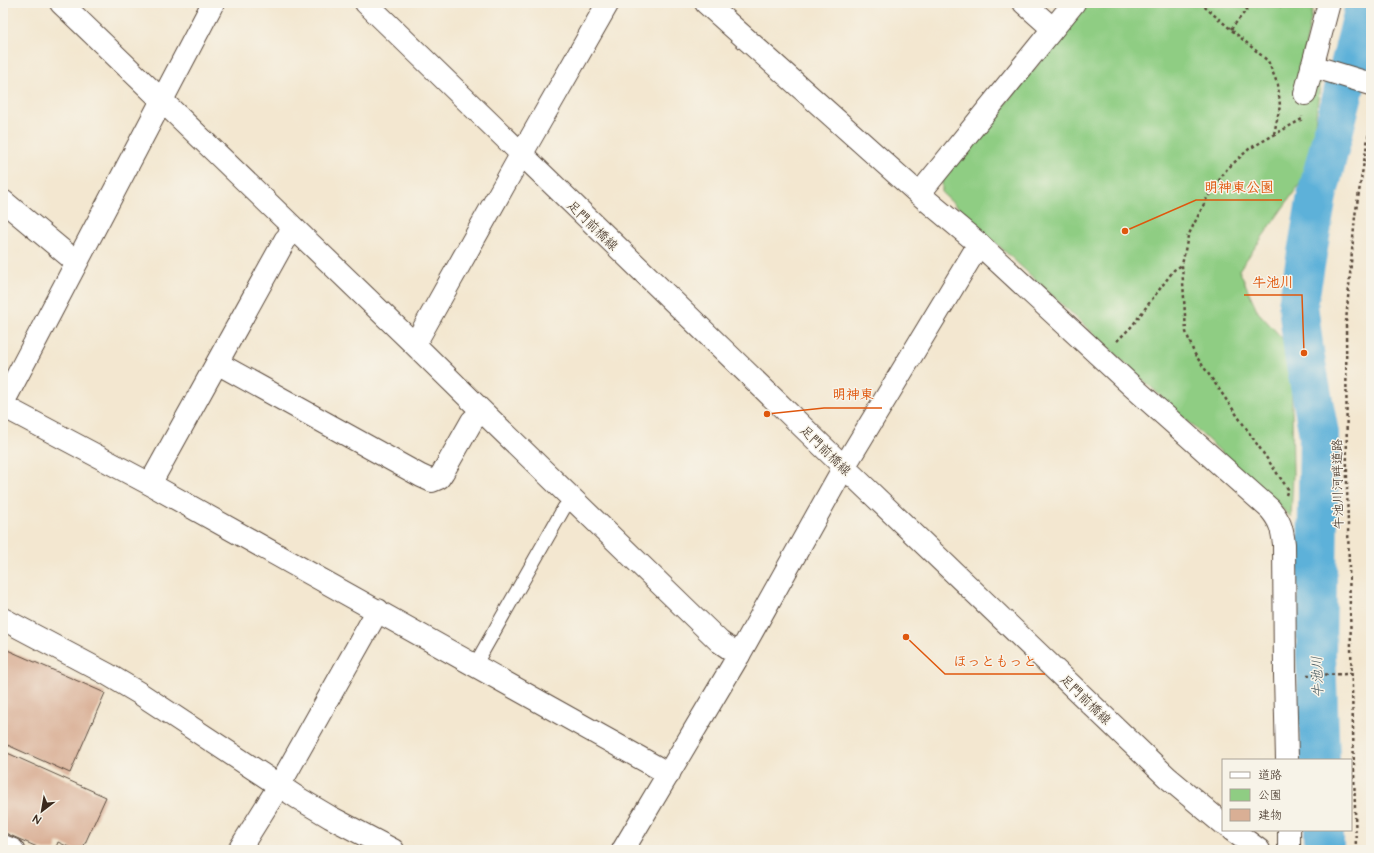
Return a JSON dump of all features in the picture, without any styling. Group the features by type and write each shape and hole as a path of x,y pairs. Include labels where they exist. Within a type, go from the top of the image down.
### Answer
{"street":[{"path":"61,3 720,642 739,655"},
{"path":"213,3 3,404 378,610 669,774"},
{"name":"足門前橋線","path":"366,3 844,468 1167,777 1222,823"},
{"path":"413,343 420,335 608,3"},
{"path":"706,3 919,194 979,244 1101,357 1270,509 1278,520 1283,532 1284,544 1287,759"},
{"path":"1024,3 1052,28"},
{"path":"919,194 1052,28 1074,3"},
{"path":"1305,94 1319,68 1329,3"},
{"path":"1319,68 1371,84"},
{"path":"3,201 77,261"},
{"path":"150,484 285,240 295,229"},
{"path":"628,848 844,468 979,244"},
{"path":"217,363 414,472 432,480 439,478 472,421 482,411"},
{"path":"239,850 279,786 378,610"},
{"path":"3,619 107,674 139,693 265,775 279,786 330,817 393,850"},
{"path":"1233,831 1259,850"},
{"path":"1289,831 1289,850"},
{"path":"3,846 13,850"}],"lane":[{"path":"475,665 564,508 573,500"}],"path":[{"path":"1200,3 1268,61 1278,85 1280,106 1274,135"},
{"path":"1231,29 1252,3"},
{"path":"1276,3 1281,7"},
{"path":"1278,520 1288,489 1194,353 1186,332 1182,264 1188,236 1206,198 1226,170 1249,149 1302,119 1305,94"},
{"name":"牛池川河畔道路","path":"1356,850 1347,486 1346,322 1354,216 1371,120"},
{"path":"1101,357 1132,326 1174,270 1182,264"},
{"path":"1304,675 1351,674"}],"green space":[{"path":"1089,3 1314,3 1299,79 1321,76 1309,171 1239,270 1258,312 1291,348 1293,474 1291,517 942,193 942,180"}],"building":[{"path":"3,648 105,693 70,773 3,743"},
{"path":"3,751 106,797 82,850 75,850 58,842 55,850 44,850 3,832"}],"waterway":[{"path":"1351,3 1363,10"},
{"name":"牛池川","path":"1320,759 1316,656 1319,434 1304,353 1298,305 1317,196 1366,3"},
{"name":"牛池川","path":"1324,831 1324,850"}],"place":[{"name":"明神東公園","path":"1125,231"},
{"name":"牛池川","path":"1304,353"},
{"name":"明神東","path":"767,414"},
{"name":"ほっともっと","path":"906,637"}]}
